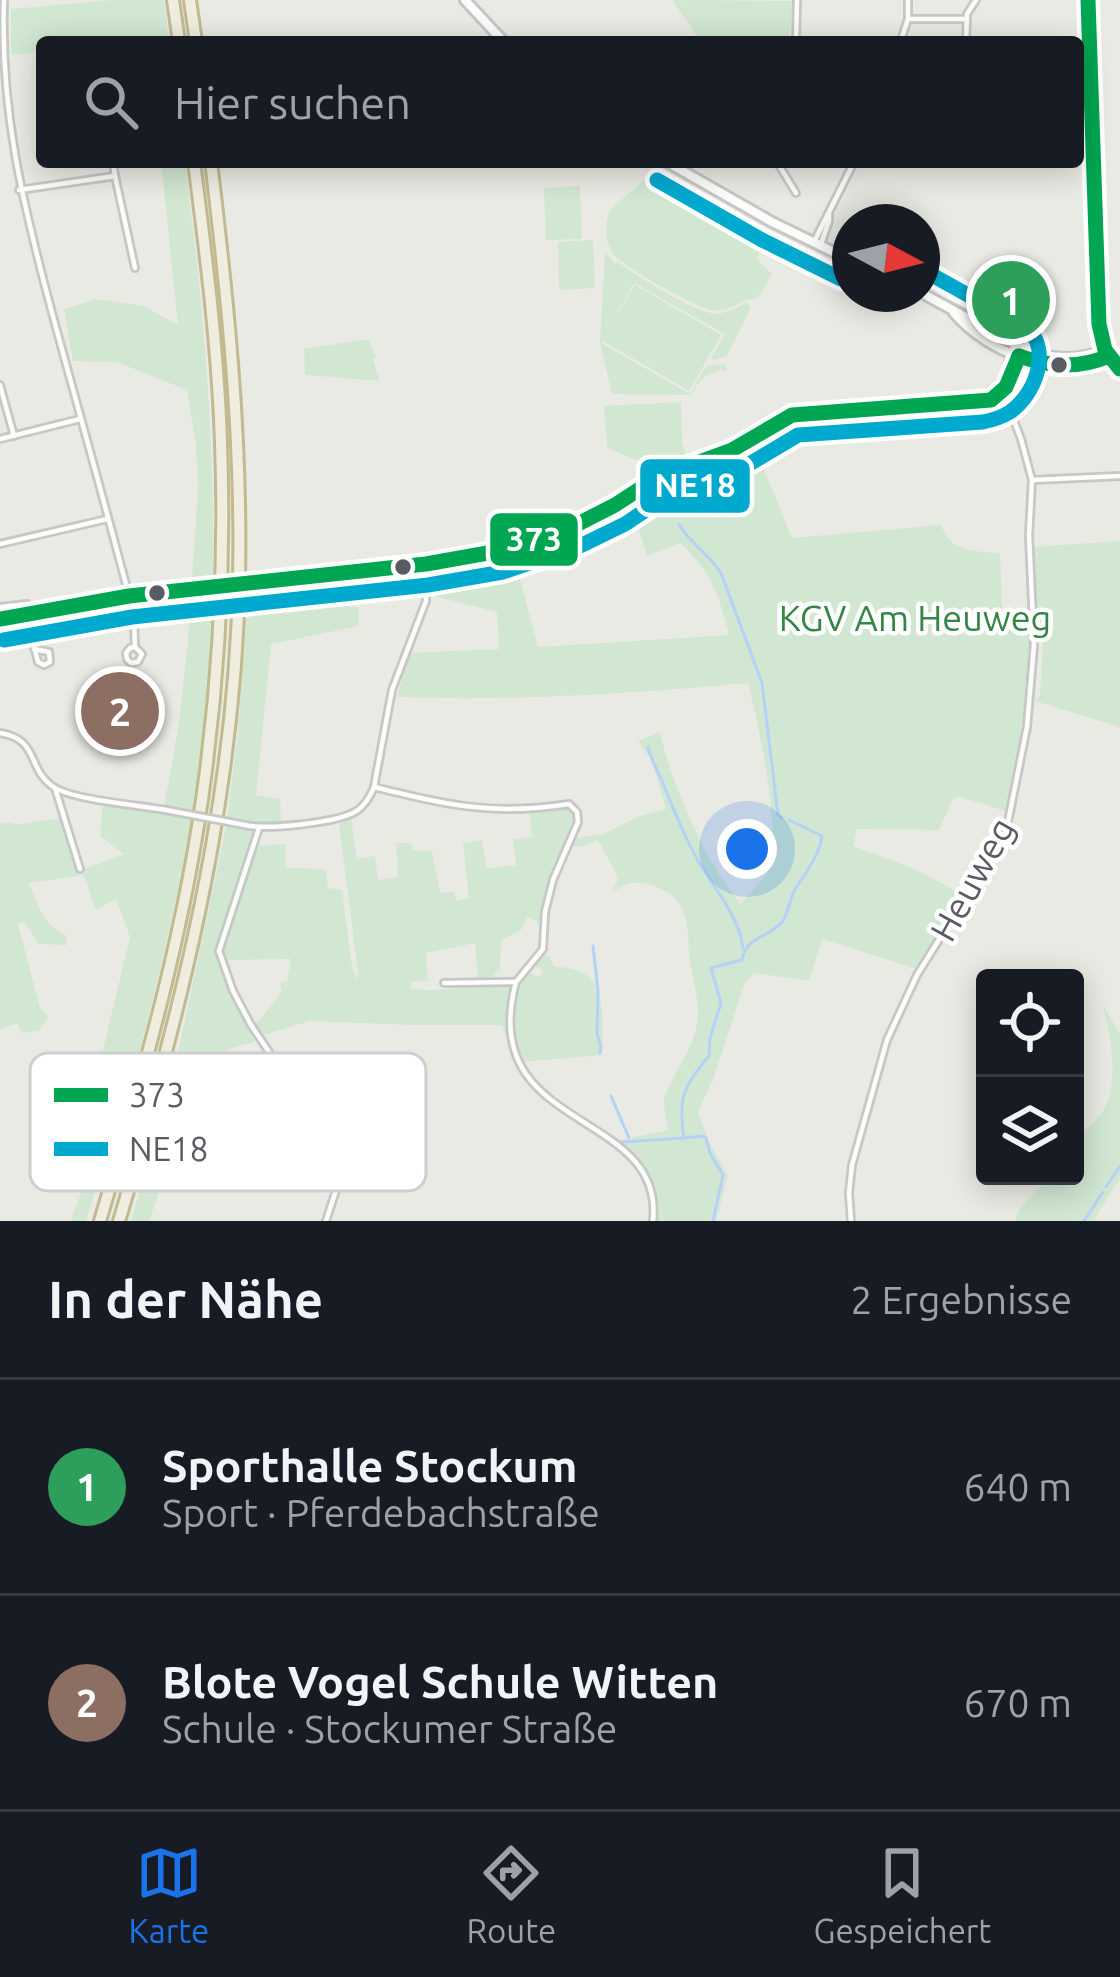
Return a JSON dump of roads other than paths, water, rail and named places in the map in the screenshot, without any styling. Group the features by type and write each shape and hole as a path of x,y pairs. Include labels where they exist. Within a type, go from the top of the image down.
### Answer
{"highway":[{"path":"173,0 178,36"},
{"path":"190,0 195,36"},
{"path":"148,1053 182,914 217,672 221,442 195,168"},
{"path":"165,1053 209,867 224,772 239,578 231,344 212,168"},
{"path":"100,1221 109,1191"},
{"path":"121,1221 128,1191"}],"main road":[{"path":"465,0 498,36"},
{"path":"1088,0 1099,324 1107,353 1120,369"},
{"path":"678,168 832,252"},
{"path":"940,304 1041,364 1090,364 1107,353"}],"street":[{"path":"4,0 3,120 129,596 135,647"},
{"path":"796,36 797,0"},
{"path":"902,36 908,0"},
{"path":"966,36 966,19 976,0"},
{"path":"908,19 966,19"},
{"path":"114,168 135,268"},
{"path":"781,168 796,193"},
{"path":"817,245 823,219 850,168"},
{"path":"19,190 116,176"},
{"path":"976,400 1002,380 1016,352"},
{"path":"0,619 129,596 426,564 526,544 616,505 658,477 731,450 792,415 991,400 1010,381 1016,352"},
{"path":"0,385 14,436"},
{"path":"992,392 1000,395"},
{"name":"Heuweg","path":"851,1221 852,1165 887,1040 917,975 1010,824 1033,682 1031,480 1021,439 1000,395"},
{"path":"0,439 80,419"},
{"path":"1031,480 1120,476"},
{"path":"0,544 107,519"},
{"path":"55,788 259,828 337,819 362,808 374,788 392,690 425,601 426,564"},
{"path":"0,607 27,604"},
{"path":"34,649 29,626 100,611 116,620 134,620"},
{"path":"0,733 22,740 55,788 80,869"},
{"path":"374,788 457,807 513,810 565,804 578,812 545,912 544,949 516,982 508,1027 521,1069 536,1089 604,1134 637,1165 655,1198 653,1221"},
{"path":"259,828 219,950 233,991 270,1053"},
{"path":"444,983 516,982"},
{"path":"326,1221 336,1191"}],"waterway":[{"path":"668,484 676,513"},
{"path":"679,524 721,573 762,683 782,818"},
{"path":"648,747 692,850 737,925 743,949"},
{"path":"713,1221 723,1175 706,1138 684,1138 682,1102 693,1076 709,1056 721,1003 711,968 742,960 748,946 782,922 819,848 822,836 789,820"},
{"path":"593,946 600,1053"},
{"path":"611,1096 629,1138"},
{"path":"622,1142 684,1138"},
{"path":"1106,1187 1120,1166"},
{"path":"1084,1221 1103,1192"}],"place":[{"name":"Sporthalle Stockum","path":"1011,300"},
{"name":"Blote Vogel Schule Witten","path":"120,711"}],"park label":[{"name":"KGV Am Heuweg","path":"915,617"}]}
